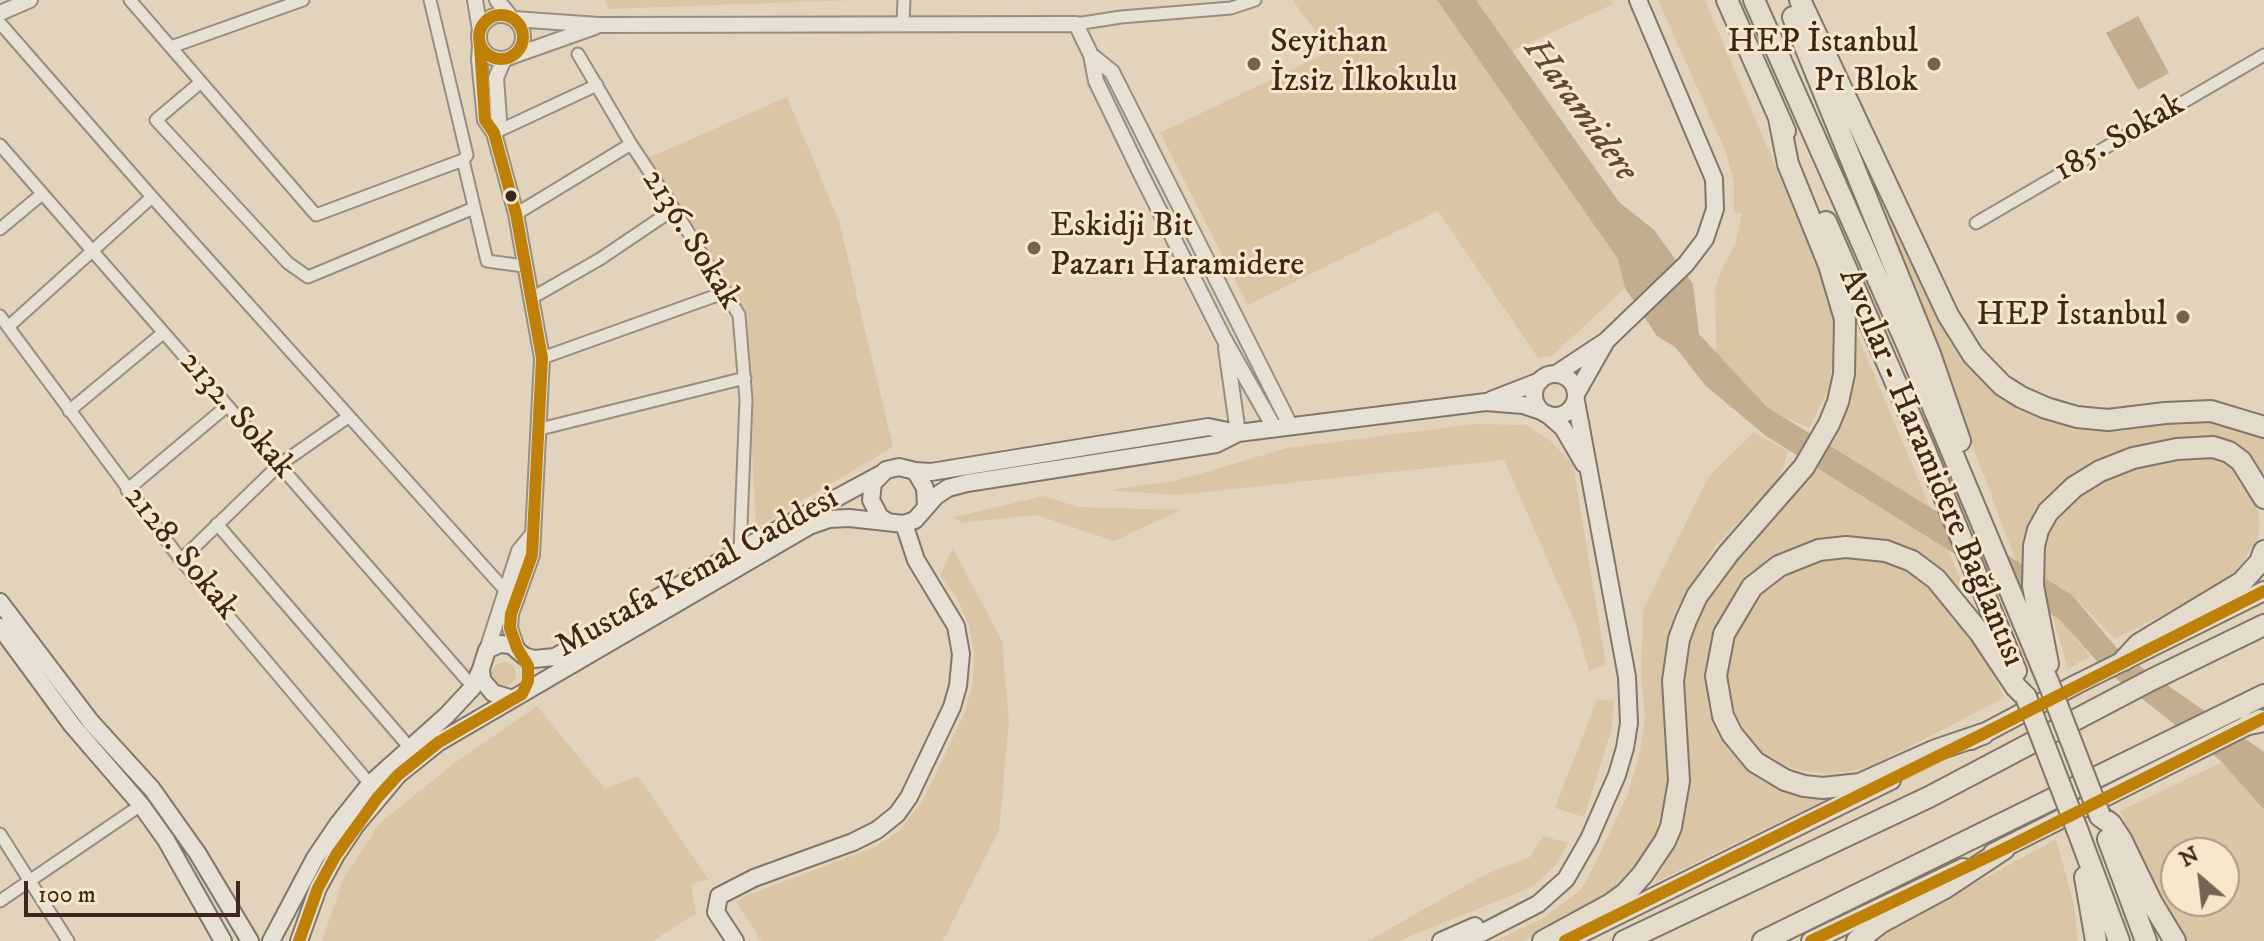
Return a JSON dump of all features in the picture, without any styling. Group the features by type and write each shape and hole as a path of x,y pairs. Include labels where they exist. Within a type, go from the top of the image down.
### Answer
{"highway":[{"name":"Avcılar - Haramidere Bağlantısı","path":"1727,0 1922,443 2026,697 2119,941"},
{"name":"Avcılar - Haramidere Bağlantısı","path":"1754,0 1986,529 2049,684 2146,941"},
{"path":"1787,0 1944,389 1986,529"},
{"path":"1800,0 1958,335 2002,385 2046,408 2077,417 2108,420 2211,411 2264,427"},
{"path":"1543,941 1626,893 1665,841 1671,827 1679,781 1673,681 1679,639 1686,620 1697,596 1728,554 1804,467 1838,402 1846,345 1845,319 1829,265 1788,164 1779,118"},
{"path":"2049,684 2044,635 2033,586 2034,546 2048,512 2074,487 2100,471 2133,458 2177,449 2213,447 2229,452 2241,461 2264,498"},
{"path":"1983,734 1936,750 1860,784 1823,788 1785,780 1755,762 1732,734 1723,716 1716,676 1724,634 1752,587 1779,566 1832,548 1865,547 1886,551 1912,561 1936,579 2026,697"},
{"path":"2124,660 2139,644 2242,582 2260,562 2264,551"},
{"path":"1624,941 1929,797 2151,680 2264,625"},
{"path":"1763,941 2264,695"},
{"path":"2100,816 2111,824 2122,841 2152,903 2175,941"},
{"path":"2077,829 2096,941"},
{"path":"1857,941 1880,923 1945,888 2004,849"}],"main road":[{"path":"1587,469 1563,428 1544,413 1535,399 1536,386 1606,341 1692,258 1705,239 1715,209 1714,179 1638,0"},
{"path":"1238,433 1216,444 948,488 915,520 896,523 880,517 871,500 873,483 879,475 899,467 931,472 1208,427 1238,433 1486,402 1523,405 1561,415 1573,407 1606,341"},
{"path":"1466,941 1538,904 1566,879 1580,860 1617,775 1629,723 1627,677 1576,397 1567,378 1548,378 1486,402"},
{"path":"915,471 925,488 926,506"},
{"name":"Mustafa Kemal Caddesi","path":"521,652 534,659 555,657 740,550 879,475"},
{"name":"Mustafa Kemal Caddesi","path":"299,941 318,888 336,855 388,786 439,742 809,526 829,519 849,518 896,523"},
{"path":"735,941 716,912 719,896 754,878 853,842 877,830 897,814 909,797 952,707 961,654 956,626 896,523"},
{"path":"1565,941 2264,591"},
{"path":"0,602 91,722 160,799 198,854 250,941"},
{"path":"0,627 72,725 141,805 166,840 223,941"},
{"path":"271,941 315,858 338,824 370,784 473,687 487,650 500,644 521,652 530,674 518,696 493,693 482,680 481,669"},
{"path":"1811,941 2004,849 2259,721"},
{"path":"1441,941 1475,927 1501,923"}],"street":[{"path":"0,13 30,0"},
{"path":"132,2 147,0"},
{"path":"171,47 303,0"},
{"path":"132,2 316,215 463,160 467,155 430,0"},
{"path":"475,0 480,30 479,59 485,120 494,133 516,214 542,358 532,555 511,614 510,628 521,652"},
{"path":"494,133 499,119 496,75 521,47 523,40 521,26 497,0"},
{"path":"903,23 904,0"},
{"path":"480,30 495,15 599,25 1076,24 1231,8 1255,0"},
{"path":"0,23 505,590"},
{"path":"1076,24 1091,55 1096,81 1224,339 1283,428"},
{"path":"480,46 490,57 508,58 599,25"},
{"name":"2136. Sokak","path":"578,54 739,315 745,378 740,550"},
{"path":"1091,55 1112,72 1283,428"},
{"name":"185. Sokak","path":"1976,223 2264,55"},
{"path":"201,82 156,120 288,263 308,277 474,208"},
{"path":"494,133 597,85"},
{"path":"516,214 631,144"},
{"name":"2132. Sokak","path":"0,145 473,687"},
{"path":"463,160 487,261 524,266"},
{"path":"0,229 42,194"},
{"path":"8,327 152,197"},
{"path":"530,299 600,259 674,209"},
{"path":"542,358 726,292"},
{"name":"2128. Sokak","path":"0,316 181,560 370,784"},
{"path":"69,411 163,333"},
{"path":"1224,339 1238,433"},
{"path":"540,429 745,378"},
{"path":"127,490 227,406"},
{"path":"181,560 279,465 348,417"},
{"path":"217,524 410,748"},
{"path":"487,650 519,551 533,533"},
{"path":"0,901 141,805"},
{"path":"0,834 68,941"}],"shaded area":[{"path":"605,0 856,0 608,9"},
{"path":"1295,0 1437,0 1619,259 1625,288 1552,356 1538,358 1438,211 1248,305 1160,133 1330,51"},
{"path":"1437,0 1476,0 1619,202 1654,230 1693,284 1699,334 1767,407 2072,595 2121,653 2264,752 2264,810 2221,761 2104,669 2059,619 1766,436 1705,385 1675,347 1657,336 1625,288 1618,259"},
{"path":"1476,0 1611,0 1613,4 1512,51"},
{"path":"1658,0 1705,0 1827,288 1833,320 1834,352 1829,389 1809,428 1771,411 1716,355 1715,289 1735,245 1742,213 1734,213 1734,182 1725,150"},
{"path":"2138,16 2169,73 2138,90 2106,33"},
{"path":"787,97 839,221 893,447 756,528 745,312 648,158"},
{"path":"1871,174 1942,325 1983,382 2012,405 2039,418 2076,429 2114,432 2172,424 2212,423 2237,427 2264,437 2264,474 2249,453 2233,443 2195,438 2149,444 2098,460 2062,484 2042,503 2029,530 2020,572"},
{"path":"1857,334 1969,599 1946,573 1920,552 1887,539 1843,535 1802,544 1760,567 1731,599 1710,642 1708,703 1715,727 1728,749 1748,770 1774,786 1801,795 1831,797 1654,883 1678,833 1686,653 1696,620 1707,596 1838,428 1850,395","holes":["1839,452 1919,502 1906,523 1826,473"]},
{"path":"1474,424 1526,425 1552,442 1573,464 1606,665 1589,671 1577,627 1504,460 1177,495 1106,490 1175,481 1287,448"},
{"path":"1754,432 1788,451 1779,479 1715,547 1674,613 1664,657 1668,785 1656,837 1635,871 1614,893 1575,917 1522,941 1495,941 1545,917 1580,890 1589,876 1628,794 1640,752 1645,717 1641,674 1643,610 1709,476"},
{"path":"2204,454 2222,459 2238,470 2255,501 2259,533 2255,547 2252,547 2235,575 2224,584 2115,639 2072,595 2059,618 2090,656 2068,669 2044,587 2047,534 2061,511 2079,493 2113,472"},
{"path":"1044,496 1078,507 1181,510 1114,541 1036,515 962,523 953,517"},
{"path":"953,548 1002,641 1009,722 999,830 943,941 761,941 737,903 745,896 875,847 900,830 924,798 964,714 973,682 974,653 969,626 958,600 940,575"},
{"path":"1831,556 1886,558 1915,576 1969,632 1990,666 2004,698 1874,765 1853,771 1829,774 1801,771 1769,759 1743,736 1731,712 1724,684 1734,623 1755,594 1774,577"},
{"path":"504,662 513,665 516,674 513,683 504,686 495,683 492,674 495,665"},
{"path":"1597,699 1614,701 1612,728 1584,817 1555,808"},
{"path":"537,706 605,789 638,776 709,880 691,884 696,913 653,941 322,941 344,877 380,823 453,764"},
{"path":"2222,762 2264,811 2264,941 2185,941 2170,917 2240,917 2240,837 2160,837 2160,902 2120,811"},
{"path":"1543,836 1568,843 1557,863 1534,886 1399,941 1368,941 1486,874 1530,857"},
{"path":"2056,839 2074,905 2078,941 1875,941 1879,936"}],"transit line":[{"path":"501,15 517,21 523,37 517,53 501,59 485,53 479,37 485,21 501,15"},
{"path":"299,941 318,888 336,855 378,797 398,775 439,742 522,694 528,681 528,666 510,628 511,614 532,555 542,358 516,214 494,133 485,120 480,46"},
{"path":"1565,941 2264,591"},
{"path":"1811,941 2004,849 2264,718"}],"place":[{"name":"Seyithan İzsiz İlkokulu","path":"1254,64"},
{"name":"HEP İstanbul P1 Blok","path":"1934,64"},
{"name":"Eskidji Bit Pazarı Haramidere","path":"1034,248"},
{"name":"HEP İstanbul","path":"2183,317"}],"water label":[{"name":"Haramidere","path":"1579,111"}]}
